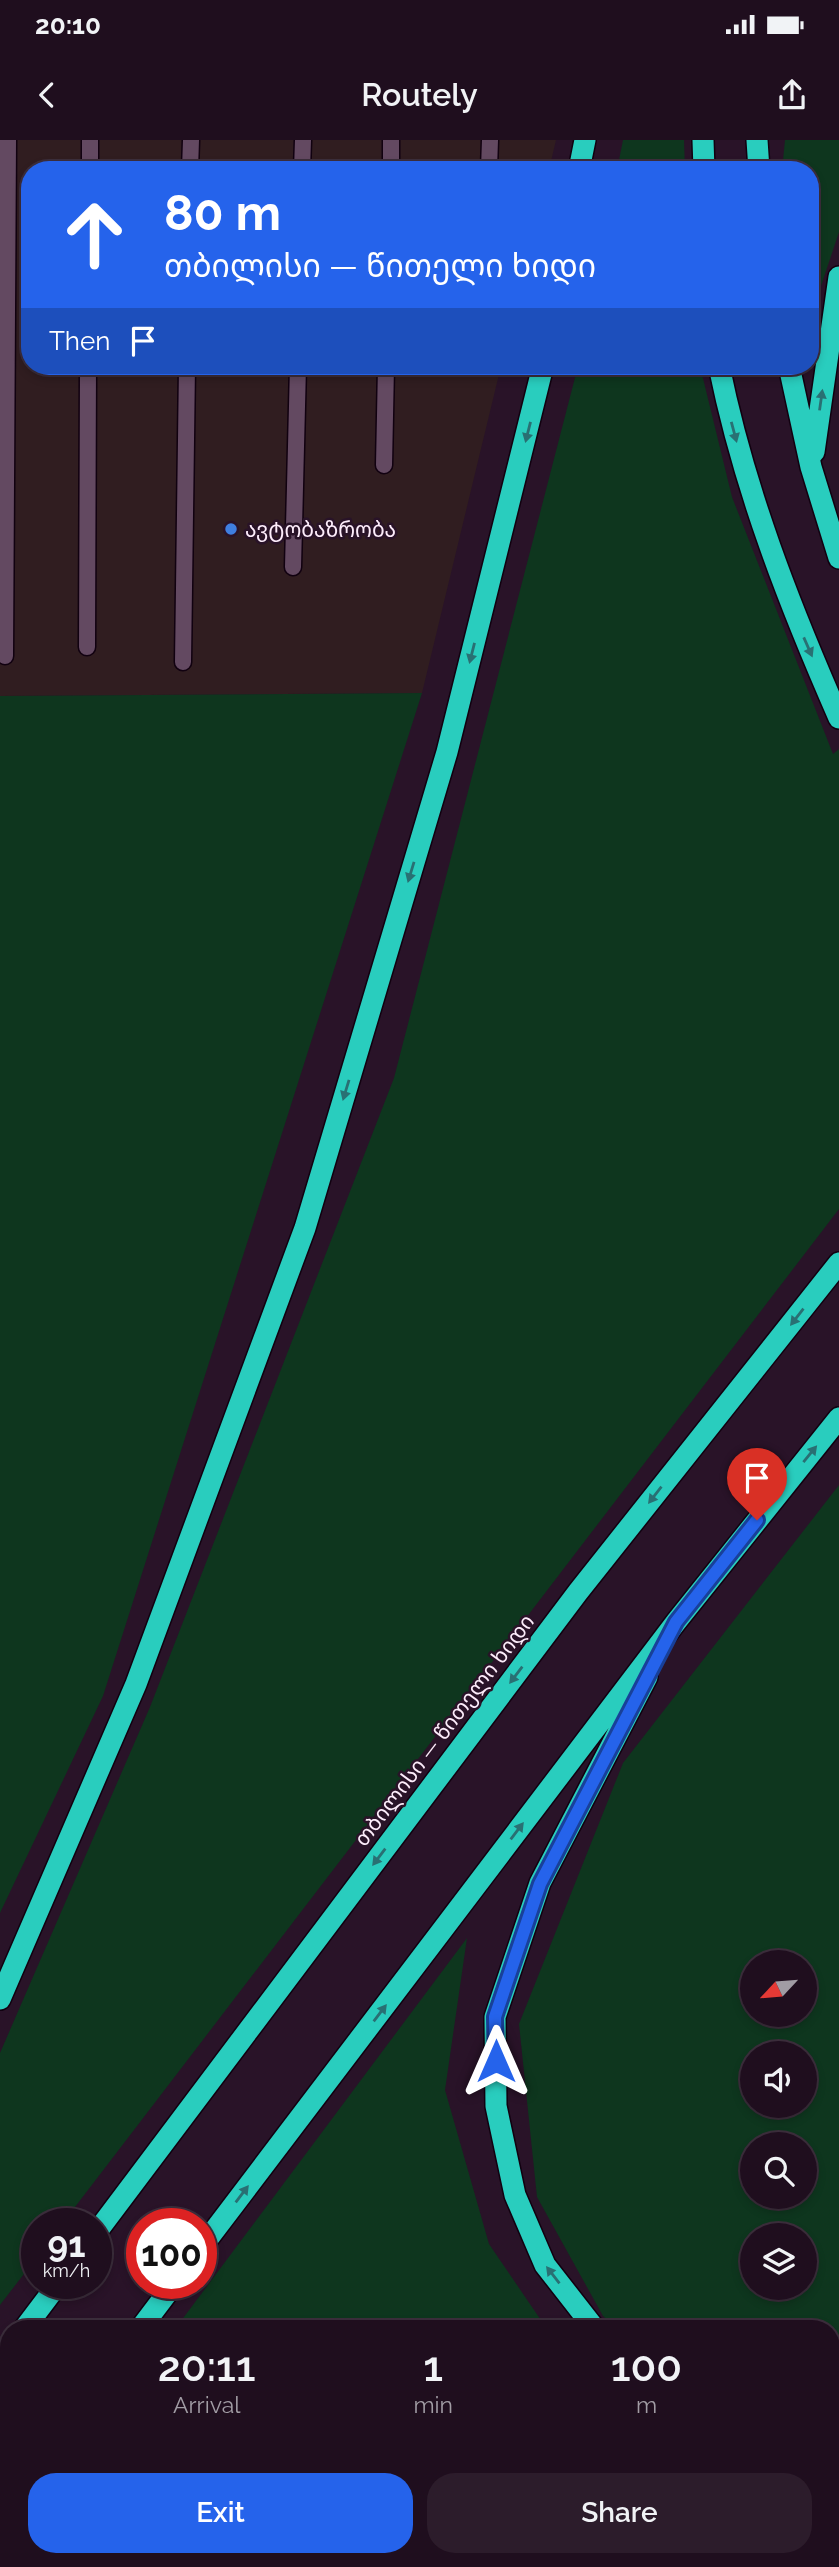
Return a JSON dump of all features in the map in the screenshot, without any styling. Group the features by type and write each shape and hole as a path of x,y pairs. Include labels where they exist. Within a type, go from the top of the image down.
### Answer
{"highway":[{"path":"580,161 584,140"},
{"path":"703,140 704,161"},
{"path":"757,140 758,161"},
{"path":"811,467 839,277"},
{"path":"0,1999 136,1684 305,1228 447,752 541,375"},
{"path":"721,375 731,423 757,514 802,635 839,719"},
{"path":"791,375 811,467 839,558"},
{"name":"თბილისი — წითელი ხიდი","path":"112,2212 578,1592 839,1263"},
{"path":"217,2227 676,1622 839,1418"},
{"path":"588,2320 545,2265 515,2195 496,2106 495,2017 540,1884 676,1622"},
{"path":"31,2320 47,2299"},
{"path":"147,2320 163,2299"}],"lane":[{"path":"5,656 8,140"},
{"path":"90,140 90,161"},
{"path":"190,161 191,140"},
{"path":"302,161 303,140"},
{"path":"391,140 391,161"},
{"path":"489,161 490,140"},
{"path":"87,647 89,375"},
{"path":"183,662 187,375"},
{"path":"293,567 298,375"},
{"path":"384,465 386,375"}],"shaded area":[{"name":"ავტობაზრობა","path":"0,140 556,140 551,161 21,161 21,375 499,375 422,693 0,696"}],"green space":[{"path":"623,140 684,140 685,161 619,161"},
{"path":"785,140 839,140 839,232 819,292 819,161 783,161"},
{"path":"576,375 702,375 732,497 833,754 839,749 839,1209 74,2208 21,2208 21,2278 0,2305 0,2053 150,1707 394,1078"},
{"path":"422,693 103,1696 0,1913 0,696"},
{"path":"839,1485 839,2320 608,2320 537,2197 519,2024 623,1763"},
{"path":"467,1938 445,2090 489,2244 541,2320 182,2320 197,2299 217,2299 217,2273"}],"place":[{"name":"ავტობაზრობა","path":"231,529"}],"route":[{"path":"496,2061 495,2017 540,1884 676,1622 757,1520"}]}
